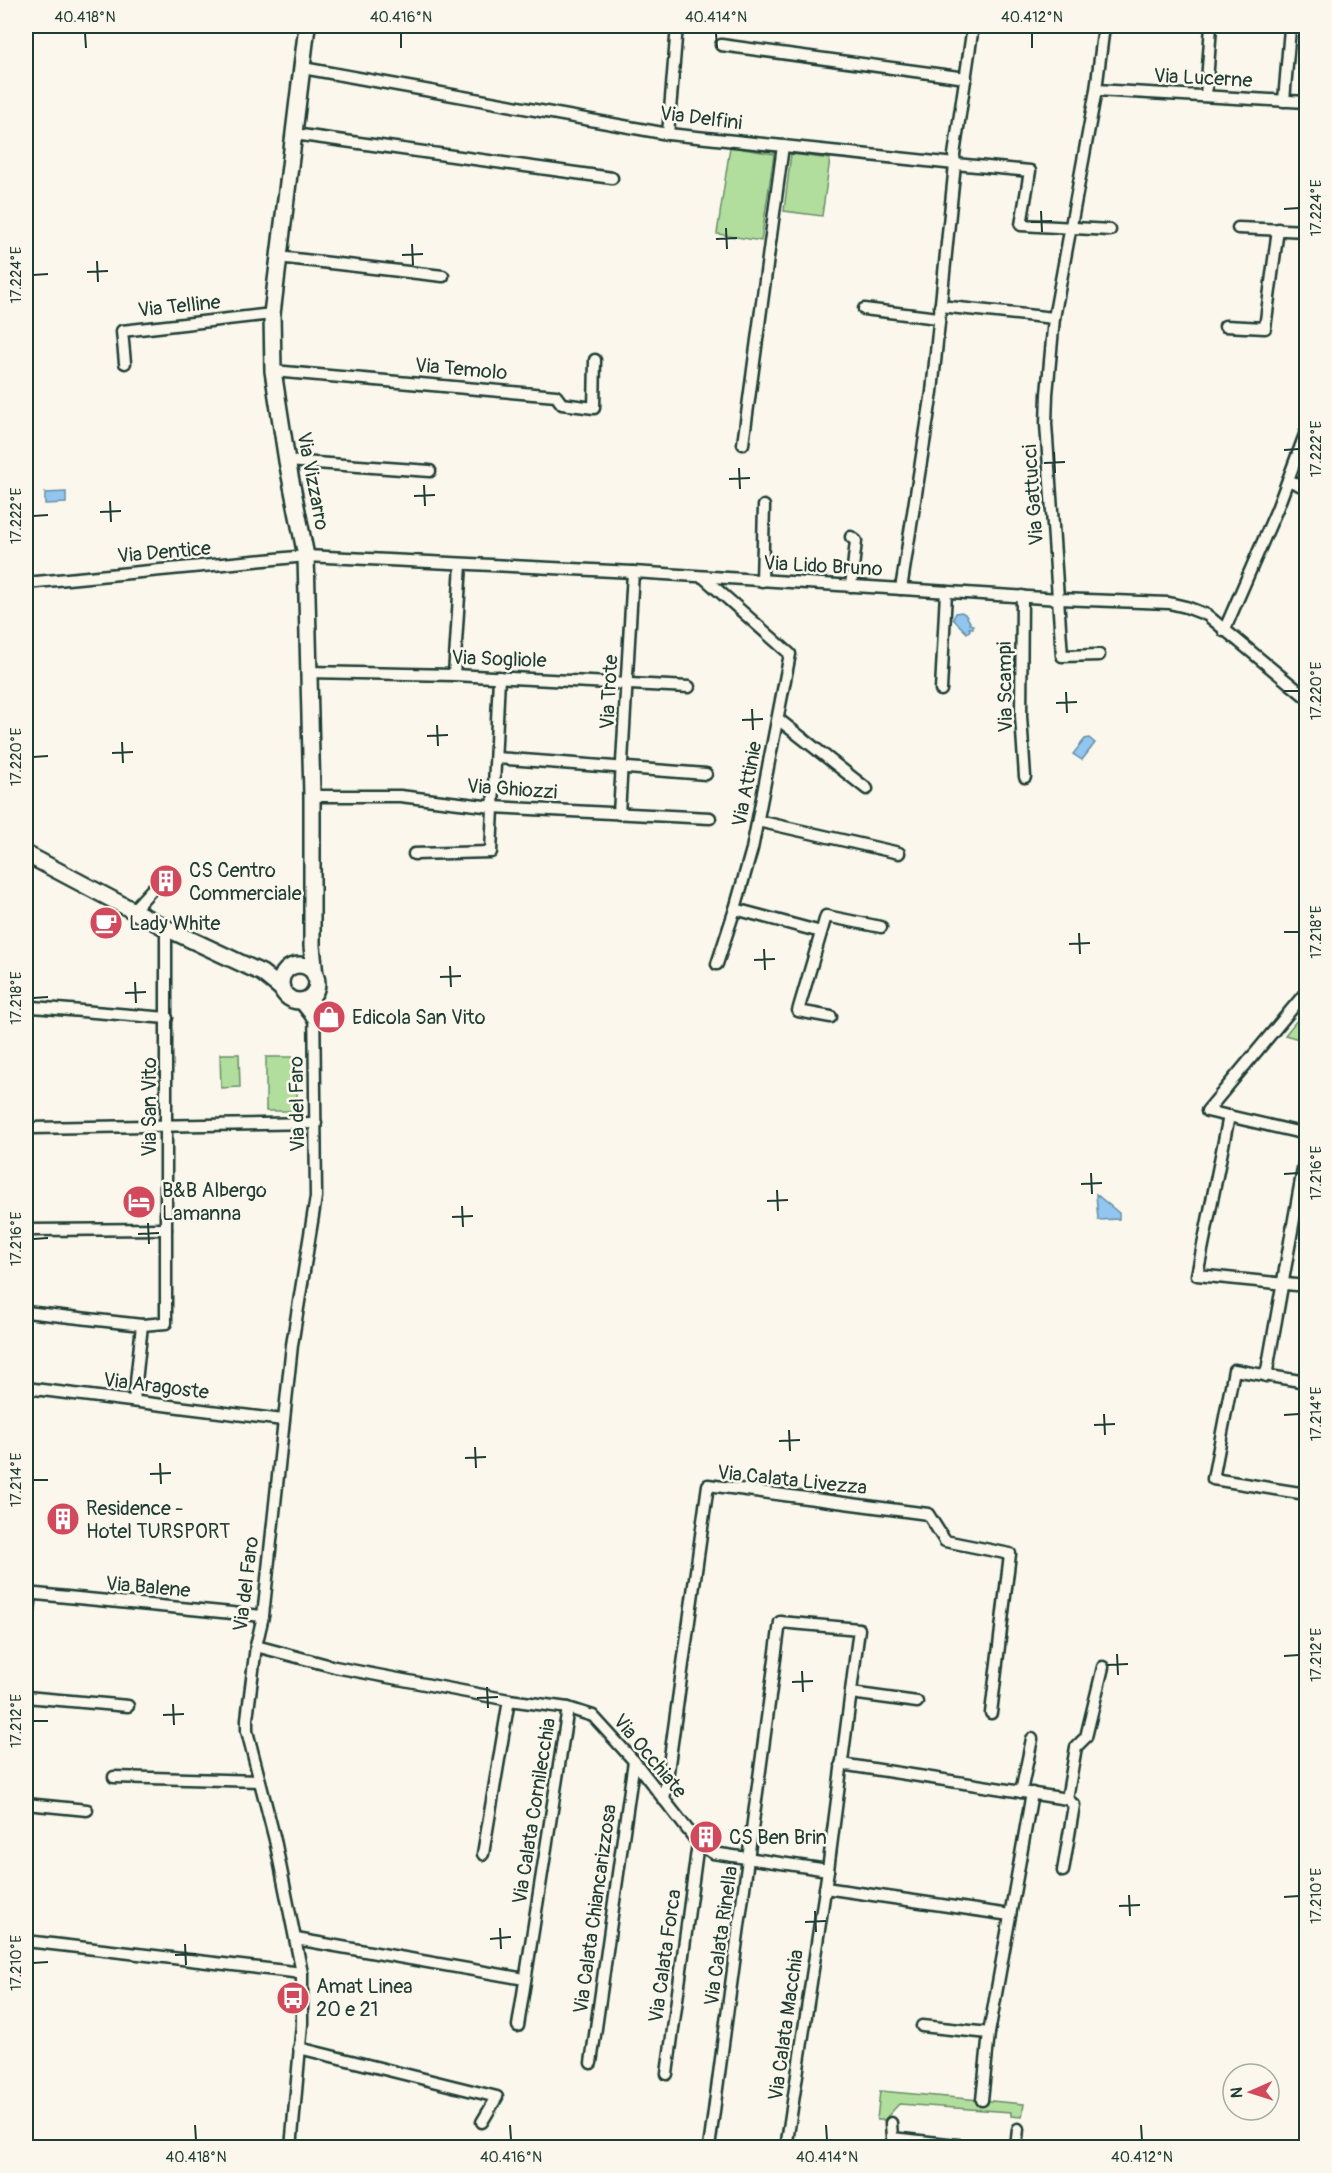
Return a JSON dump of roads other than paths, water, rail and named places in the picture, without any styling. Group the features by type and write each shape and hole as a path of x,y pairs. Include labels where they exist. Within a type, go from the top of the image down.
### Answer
{"street":[{"name":"Via Vizzarro","path":"307,26 272,314 273,371 287,460 306,556 312,796 312,946 316,987 314,992"},
{"path":"668,134 677,26"},
{"path":"901,589 932,392 956,164 954,155 973,26"},
{"name":"Via Gattucci","path":"1099,654 1062,656 1046,424 1054,318 1096,90 1104,26"},
{"path":"1206,96 1211,26"},
{"path":"1284,101 1290,28"},
{"path":"721,45 966,78"},
{"name":"Via Delfini","path":"303,68 668,134 1030,171 1021,225 1070,228"},
{"name":"Via Lucerne","path":"1096,90 1306,102"},
{"path":"294,134 612,178"},
{"path":"743,444 783,146"},
{"path":"1070,228 1110,230"},
{"path":"1238,228 1306,231"},
{"path":"1225,326 1264,328 1278,229"},
{"path":"278,257 443,276"},
{"path":"940,306 1054,318"},
{"path":"864,309 938,318"},
{"name":"Via Telline","path":"125,363 122,330 272,314"},
{"name":"Via Temolo","path":"273,371 556,396 562,404 594,408 595,360"},
{"path":"1224,631 1277,509 1306,432"},
{"path":"287,460 430,471"},
{"path":"1287,480 1306,488"},
{"path":"762,581 764,506"},
{"path":"851,537 856,541 851,586"},
{"name":"Via Lido Bruno","path":"306,556 633,572 1059,599 1169,603 1207,615 1306,697"},
{"name":"Via Dentice","path":"26,584 306,556"},
{"path":"454,675 461,564"},
{"name":"Via Trote","path":"619,814 633,572"},
{"name":"Via Attinie","path":"703,577 790,654 758,821 735,909 717,964"},
{"path":"941,690 946,591"},
{"name":"Via Scampi","path":"1022,596 1022,716 1025,777"},
{"name":"Via Sogliole","path":"308,672 454,675 689,687"},
{"path":"414,854 491,852 499,677"},
{"path":"778,719 867,789"},
{"path":"496,759 706,774"},
{"name":"Via Ghiozzi","path":"312,796 400,796 493,807 710,818"},
{"path":"758,821 898,853"},
{"path":"26,854 166,928 262,973 282,989 288,997 299,1001 305,1000 314,992"},
{"path":"133,910 155,886"},
{"path":"735,909 821,932"},
{"path":"831,1017 798,1011 826,916 881,927"},
{"name":"Via San Vito","path":"142,1325 166,1323 166,928"},
{"path":"301,965 312,946"},
{"path":"282,989 281,981 291,966 308,967 315,976"},
{"path":"262,973 285,972"},
{"name":"Via del Faro","path":"291,2148 302,2024 302,1973 276,1840 247,1731 247,1719 256,1646 263,1616 292,1345 316,1197 314,992"},
{"path":"1306,992 1207,1111 1306,1134"},
{"path":"299,1001 314,1020"},
{"path":"33,1007 167,1018"},
{"path":"1229,1116 1197,1275 1306,1286"},
{"path":"31,1128 316,1124"},
{"path":"1266,1376 1306,1152"},
{"path":"31,1230 166,1229"},
{"path":"26,1312 142,1325 134,1401"},
{"path":"1306,1383 1234,1370 1213,1479 1306,1494"},
{"name":"Via Aragoste","path":"26,1388 283,1420"},
{"name":"Via Calata Livezza","path":"664,1800 708,1485 928,1514 945,1541 1010,1554 991,1713"},
{"name":"Via Balene","path":"26,1635 28,1593 263,1616"},
{"name":"Via Calata Macchia","path":"780,1622 859,1629 828,1870 786,2148"},
{"name":"Via Calata Rinella","path":"709,2148 780,1622"},
{"name":"Via Occhiate","path":"256,1646 335,1667 509,1700 568,1708 593,1716 634,1761 698,1843 713,1854 828,1870"},
{"path":"1067,1799 1076,1747 1086,1737 1103,1667"},
{"path":"851,1693 916,1702"},
{"path":"26,1697 128,1706"},
{"path":"483,1854 509,1700"},
{"name":"Via Calata Cornilecchia","path":"518,2026 568,1708"},
{"path":"982,2100 989,2033 1010,1915 1032,1739"},
{"name":"Via Calata Chiancarizzosa","path":"591,2063 634,1761"},
{"path":"841,1764 1067,1799 1074,1806 1063,1871"},
{"path":"114,1777 260,1780"},
{"path":"26,1804 87,1810"},
{"name":"Via Calata Forca","path":"667,2074 698,1843"},
{"path":"825,1888 1010,1915"},
{"path":"296,1939 519,1978"},
{"path":"26,1941 302,1973"},
{"path":"922,2026 989,2033"},
{"path":"299,2048 496,2097 482,2122"},
{"path":"891,2123 892,2138 903,2144 985,2148"},
{"path":"1016,2148 1018,2129"}],"water":[{"path":"66,492 66,503 45,504 45,493"},
{"path":"956,613 965,614 969,624 973,625 967,633 953,619"},
{"path":"1089,738 1095,743 1082,760 1073,754 1085,739"},
{"path":"1096,1194 1119,1213 1119,1219 1098,1220"}],"place":[{"name":"CS Centro Commerciale","path":"166,881"},
{"name":"Lady White","path":"106,923"},
{"name":"Edicola San Vito","path":"329,1017"},
{"name":"B&B Albergo Lamanna","path":"139,1202"},
{"name":"Residence - Hotel TURSPORT","path":"63,1519"},
{"name":"CS Ben Brin","path":"706,1837"},
{"name":"Amat Linea 20 e 21","path":"293,1998"}]}
